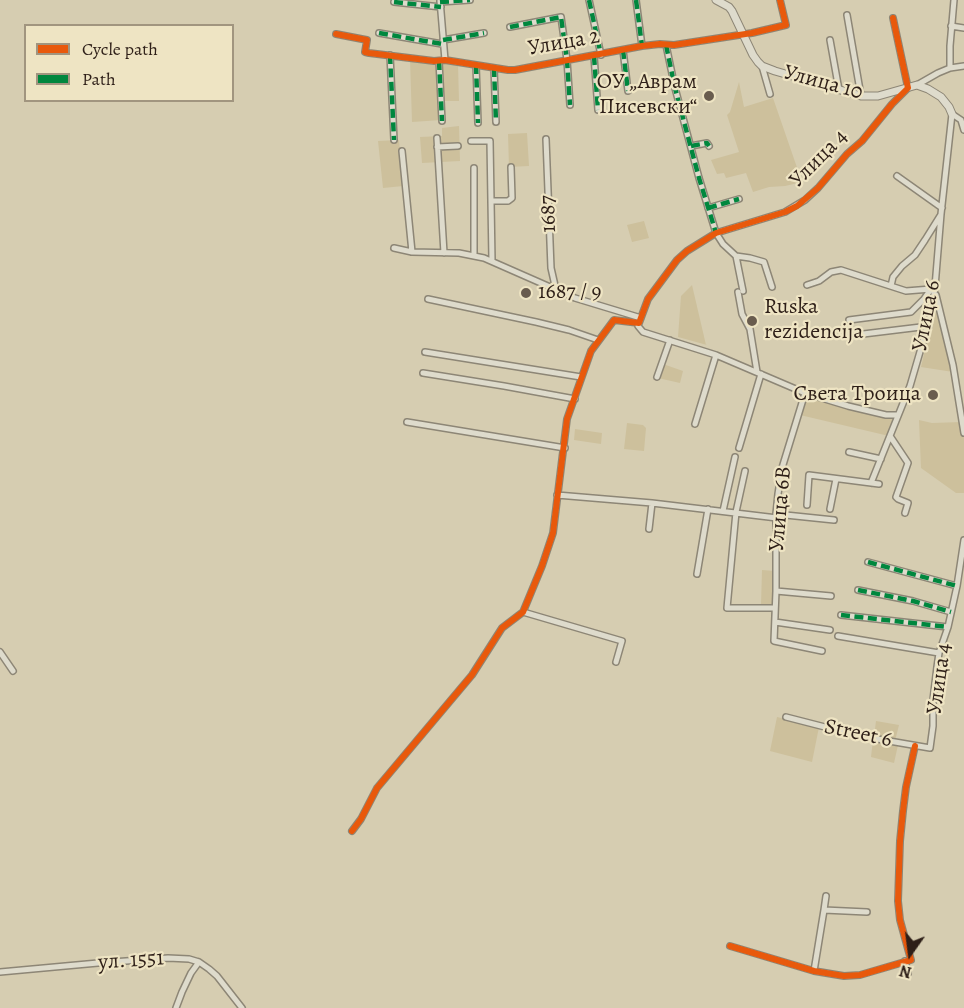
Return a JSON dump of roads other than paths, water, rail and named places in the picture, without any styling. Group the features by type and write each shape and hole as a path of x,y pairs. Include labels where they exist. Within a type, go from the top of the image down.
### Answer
{"street":[{"path":"394,2 440,3 470,0"},
{"name":"Улица 2","path":"589,0 601,55"},
{"path":"636,0 642,46"},
{"name":"Улица 10","path":"716,0 726,3 735,16 753,55 762,66 861,96 878,96 917,85"},
{"name":"Улица 2","path":"336,34 367,40 365,52 515,70 642,46 674,45 752,33 786,25 780,0"},
{"path":"950,68 954,0"},
{"path":"440,3 442,121"},
{"path":"847,15 861,96"},
{"name":"Улица 2","path":"510,27 561,17 570,105"},
{"path":"893,18 908,88"},
{"path":"951,26 964,28"},
{"path":"379,33 442,42 484,33"},
{"path":"830,40 839,90"},
{"path":"666,45 675,88 716,233 723,244 736,256 764,262 772,287"},
{"name":"Улица 2","path":"623,50 628,91"},
{"path":"390,55 394,140"},
{"name":"Улица 2","path":"594,56 598,110"},
{"path":"476,65 478,123"},
{"path":"762,66 771,94"},
{"path":"917,85 950,68 964,66"},
{"path":"494,68 496,122"},
{"path":"917,85 940,97 949,106 952,114 961,120 964,130"},
{"name":"Улица 4","path":"640,320 648,299 677,260 716,233 785,212 805,200 862,141 908,88"},
{"name":"Улица 6","path":"872,483 910,386 928,327 952,114"},
{"path":"436,138 444,253"},
{"name":"1687","path":"546,139 551,268 555,290"},
{"path":"471,141 490,141 492,261"},
{"path":"691,146 707,143 709,146"},
{"path":"437,147 458,146"},
{"path":"402,151 412,252"},
{"path":"491,201 508,201 512,198 511,167"},
{"path":"474,168 474,255"},
{"path":"891,286 893,277 915,255 941,211 897,176"},
{"path":"708,208 739,199"},
{"path":"394,248 412,252 474,255 555,290 640,320"},
{"path":"736,256 742,314 750,329 759,373 739,448"},
{"path":"807,285 819,281 831,272 841,270 906,291 933,288"},
{"path":"849,320 911,312 933,288"},
{"path":"933,288 962,404 964,434"},
{"path":"428,299 536,322 598,340"},
{"path":"352,831 377,788 472,675 502,628 524,612 553,533 567,419 591,351 614,320 640,320"},
{"path":"640,320 639,328 643,332 716,355 805,393 848,406 886,415 897,415"},
{"path":"855,335 928,327"},
{"path":"657,377 670,340"},
{"path":"425,352 581,377"},
{"path":"695,424 716,355"},
{"path":"423,373 575,399"},
{"name":"Улица 6B","path":"805,393 782,468 777,516 774,641 822,651"},
{"path":"407,422 565,448"},
{"path":"890,436 908,463 897,497 908,503 904,513"},
{"path":"849,452 881,459"},
{"path":"723,511 735,458"},
{"path":"745,471 736,512 727,608 775,608"},
{"path":"807,505 809,475 879,484"},
{"path":"830,509 836,478"},
{"path":"557,495 834,520"},
{"path":"649,529 652,503"},
{"path":"697,574 708,509"},
{"path":"811,524 812,517"},
{"name":"Улица 4","path":"930,748 939,653 948,627 964,540"},
{"path":"868,562 957,586"},
{"path":"858,590 913,601 951,612"},
{"path":"776,591 831,596"},
{"path":"524,612 622,641 616,662"},
{"path":"841,615 948,627"},
{"path":"775,622 830,630"},
{"path":"838,636 939,653"},
{"path":"0,652 13,671"},
{"name":"Street 6","path":"786,717 860,736 930,748"},
{"path":"730,946 814,971 844,976 860,975 911,960 900,920 898,901 906,787 915,746"},
{"path":"814,971 826,896"},
{"path":"824,910 867,912"},
{"name":"ул. 1551","path":"0,972 168,958 199,962"},
{"path":"905,961 908,973"},
{"path":"176,1008 191,973 199,962 217,976 242,1008"}],"place":[{"name":"ОУ „Аврам Писевски“","path":"709,96"},
{"name":"1687 / 9","path":"526,293"},
{"name":"Ruska rezidencija","path":"752,321"},
{"name":"Света Троица","path":"933,395"}]}
